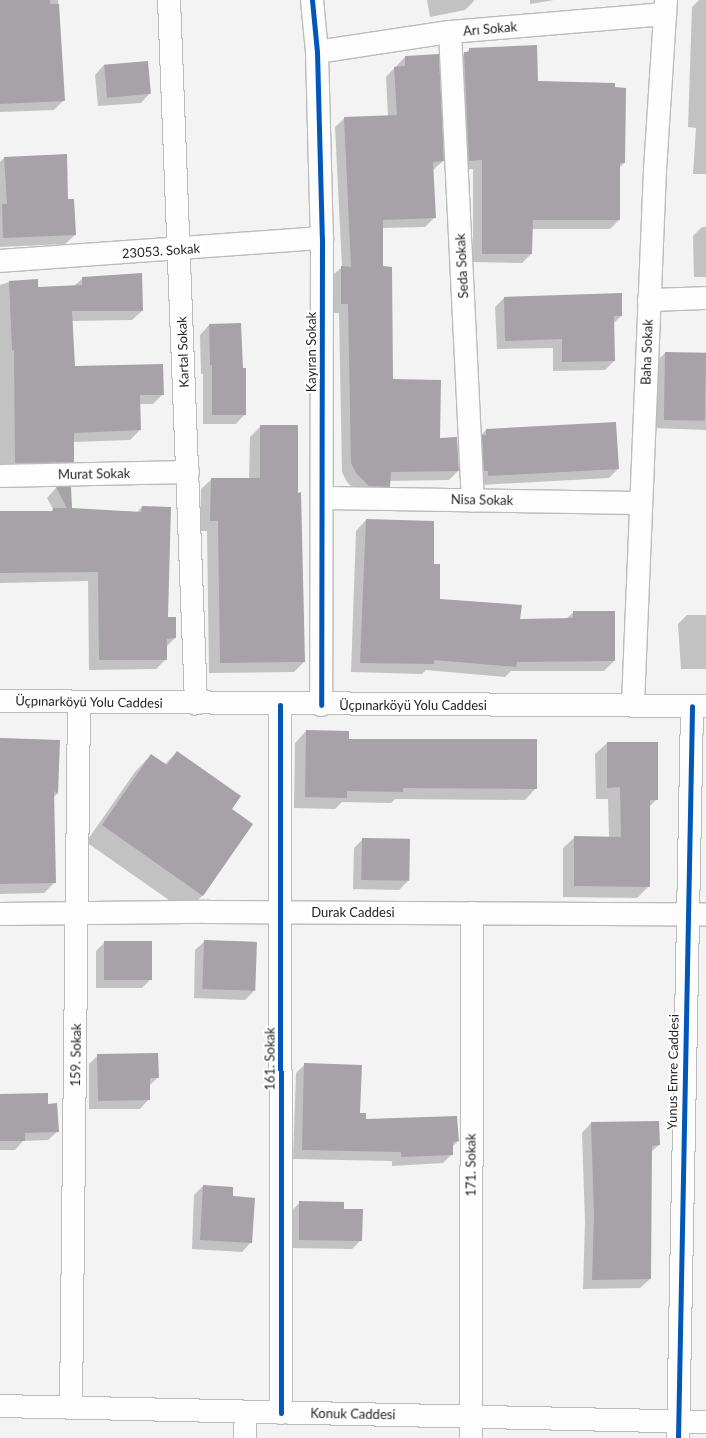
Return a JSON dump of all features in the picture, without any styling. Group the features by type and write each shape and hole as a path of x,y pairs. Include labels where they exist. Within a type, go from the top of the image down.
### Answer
{"street":[{"name":"Kartal Sokak","path":"169,0 196,703"},
{"name":"Kayıran Sokak","path":"312,0 317,52 322,238 321,705"},
{"name":"Arı Sokak","path":"317,52 450,32 665,7"},
{"name":"Baha Sokak","path":"633,704 649,300 665,7"},
{"name":"Seda Sokak","path":"450,32 473,500"},
{"name":"23053. Sokak","path":"0,260 179,250 322,238"},
{"path":"649,300 706,298"},
{"name":"Murat Sokak","path":"0,476 188,472"},
{"name":"Nisa Sokak","path":"322,498 641,503"},
{"name":"Üçpınarköyü Yolu Caddesi","path":"0,701 280,705 633,704 699,706"},
{"name":"159. Sokak","path":"71,1408 80,702"},
{"name":"161. Sokak","path":"280,705 281,1413"},
{"name":"Yunus Emre Caddesi","path":"678,1430 696,915 699,706"},
{"name":"Durak Caddesi","path":"0,914 281,912 696,915"},
{"name":"171. Sokak","path":"471,1438 472,913"},
{"name":"Konuk Caddesi","path":"0,1406 471,1417 678,1430 706,1422"},
{"path":"245,1438 246,1412"}],"building":[{"path":"0,0 50,0 50,4 59,4 65,101 0,104"},
{"path":"537,45 538,81 615,83 615,87 626,88 625,163 620,163 620,220 533,220 532,254 482,254 482,160 469,161 464,52 469,52 469,48"},
{"path":"439,54 444,161 433,162 436,218 383,220 383,266 392,267 393,379 441,380 440,438 457,437 459,471 391,472 390,487 369,486 356,473 351,463 348,304 341,304 341,266 351,267 344,117 397,115 394,67 405,66 405,56"},
{"path":"148,61 151,94 107,98 104,65"},
{"path":"67,154 68,199 74,199 76,235 3,238 2,204 7,204 4,157"},
{"path":"142,273 143,311 72,311 75,366 163,364 164,395 140,395 141,430 74,433 74,462 15,463 14,350 12,350 9,281 38,279 38,287 82,285 82,277"},
{"path":"622,293 622,316 614,316 615,361 562,362 562,339 505,341 504,297"},
{"path":"241,323 243,368 246,368 246,415 212,415 212,365 210,365 209,324"},
{"path":"665,352 706,353 705,421 664,420"},
{"path":"616,422 619,469 488,476 488,471 484,471 482,435 486,435 486,429"},
{"path":"260,425 298,425 298,493 301,492 305,662 220,663 218,521 210,521 211,478 260,478"},
{"path":"56,487 71,487 72,508 141,512 142,506 171,507 168,617 176,617 176,638 167,639 167,660 99,660 98,572 0,573 0,511 53,511 53,508 67,508"},
{"path":"366,519 434,521 434,564 440,564 440,599 522,605 520,619 573,618 573,611 615,611 615,661 517,662 516,667 434,660 434,664 360,663"},
{"path":"306,730 349,731 349,739 537,739 537,789 403,788 403,792 347,791 347,798 305,797"},
{"path":"0,738 60,740 58,794 54,791 56,883 0,884"},
{"path":"607,742 658,742 658,800 650,800 650,887 574,886 574,836 621,837 620,787 607,788"},
{"path":"177,751 241,796 232,809 253,824 203,896 102,825 151,754 167,765"},
{"path":"362,838 410,839 409,881 361,880"},
{"path":"204,940 257,942 255,991 202,989"},
{"path":"104,941 152,941 152,980 104,980"},
{"path":"158,1053 159,1078 150,1078 150,1100 98,1101 97,1054"},
{"path":"304,1063 362,1065 360,1113 366,1113 366,1119 457,1116 459,1141 453,1142 453,1155 401,1157 401,1152 302,1150"},
{"path":"48,1093 48,1104 57,1103 59,1132 25,1133 25,1141 0,1141 0,1094"},
{"path":"659,1121 660,1145 652,1146 651,1279 592,1280 594,1213 591,1122"},
{"path":"203,1185 233,1187 233,1196 255,1198 252,1243 200,1240"},
{"path":"299,1201 344,1202 344,1209 363,1209 362,1241 299,1240"}],"cycle path":[{"path":"312,0 317,52 322,238 321,705"},
{"path":"280,705 281,1413"},
{"path":"678,1438 692,706"}]}
